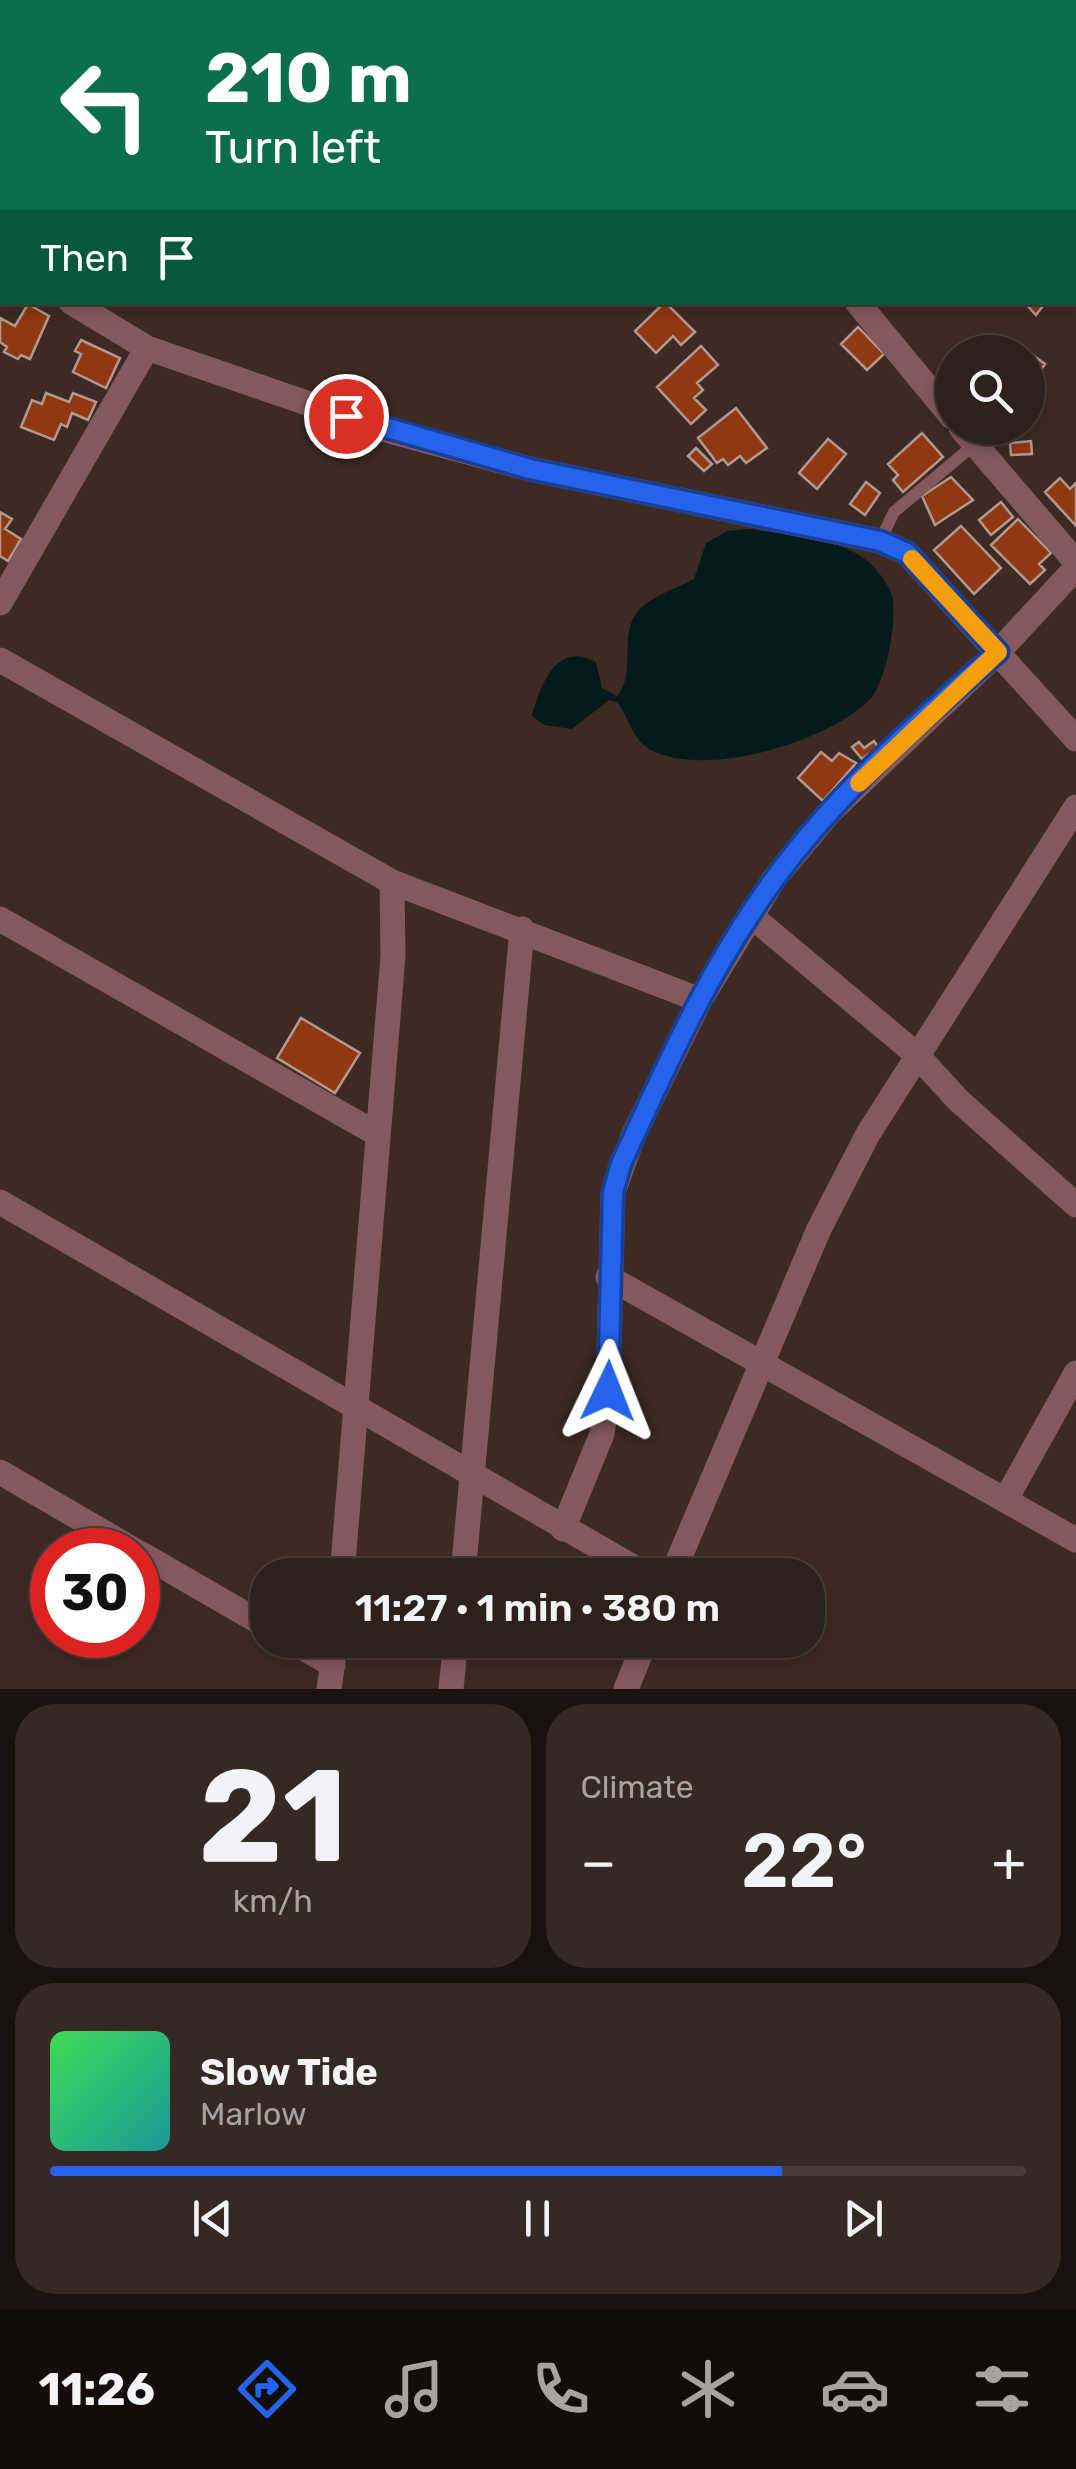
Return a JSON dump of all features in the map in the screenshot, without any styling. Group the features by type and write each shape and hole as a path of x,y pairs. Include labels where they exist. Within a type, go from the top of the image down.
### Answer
{"street":[{"path":"76,305 147,348 382,430 512,464 880,541 907,553 1076,739"},
{"path":"859,305 935,397"},
{"path":"0,603 147,348"},
{"path":"563,1529 602,1434 612,1318 608,1278 613,1192 621,1164 700,1000 750,915 829,814 998,652 1076,565 976,445"},
{"path":"0,660 392,882 700,1000"},
{"path":"679,1558 820,1228 916,1054 1076,807"},
{"path":"343,1558 393,956 392,882"},
{"path":"750,915 916,1054 958,1100 1076,1205"},
{"path":"0,919 376,1134"},
{"path":"465,1558 522,929"},
{"path":"0,1202 472,1478 617,1558"},
{"path":"608,1278 1076,1540"},
{"path":"1006,1499 1076,1373"},
{"path":"0,1472 96,1528"},
{"path":"160,1565 250,1618"},
{"path":"451,1689 454,1658"},
{"path":"626,1689 639,1658"}],"lane":[{"path":"880,541 894,512 959,445"}],"shaded area":[{"path":"748,529 805,537 848,549 864,558 883,579 892,596 892,633 886,664 871,698 852,714 798,741 734,758 703,760 675,758 651,750 635,734 617,702 609,700 572,729 544,725 532,716 545,679 561,661 571,657 596,662 602,688 617,696 626,677 629,631 638,611 694,579 706,543 727,531"}],"building":[{"path":"27,305 49,316 30,359 21,355 18,359 4,352 7,347 0,342 0,318 15,326"},
{"path":"662,305 668,305 695,332 681,345 673,336 656,353 635,331"},
{"path":"1027,305 1044,305 1036,315"},
{"path":"858,327 884,354 867,370 841,344"},
{"path":"81,340 120,358 106,388 73,372 81,354 75,351"},
{"path":"701,346 718,365 697,383 703,390 694,398 706,410 691,424 657,387"},
{"path":"46,393 69,402 73,393 96,402 88,420 72,413 67,427 61,424 54,440 21,427 32,400 42,404"},
{"path":"736,408 767,448 746,463 740,456 728,465 723,459 717,463 698,438"},
{"path":"922,433 943,457 903,492 893,480 898,475 888,464"},
{"path":"828,439 846,454 817,489 799,473"},
{"path":"1010,445 1031,445 1032,454 1011,455"},
{"path":"696,448 712,464 704,471 688,456"},
{"path":"951,477 973,500 935,525 922,496"},
{"path":"1060,478 1070,489 1076,483 1076,526 1045,492"},
{"path":"866,482 880,493 865,515 850,504"},
{"path":"1001,502 1013,517 991,535 979,520"},
{"path":"0,512 12,519 5,529 21,539 8,561 0,556"},
{"path":"1018,519 1051,553 1039,564 1045,570 1030,584 991,545"},
{"path":"961,526 1001,568 974,594 934,550"},
{"path":"874,741 878,747 862,759 852,747 859,742 864,748"},
{"path":"821,752 832,761 839,753 856,763 823,801 798,778"},
{"path":"301,1018 360,1053 335,1093 277,1058"}],"slow traffic":[{"path":"859,783 998,652 912,559"}],"route":[{"path":"346,416 382,430 530,469 861,534 907,553 998,652 954,690 829,814 774,879 700,1000 621,1164 613,1192 608,1391"}]}
